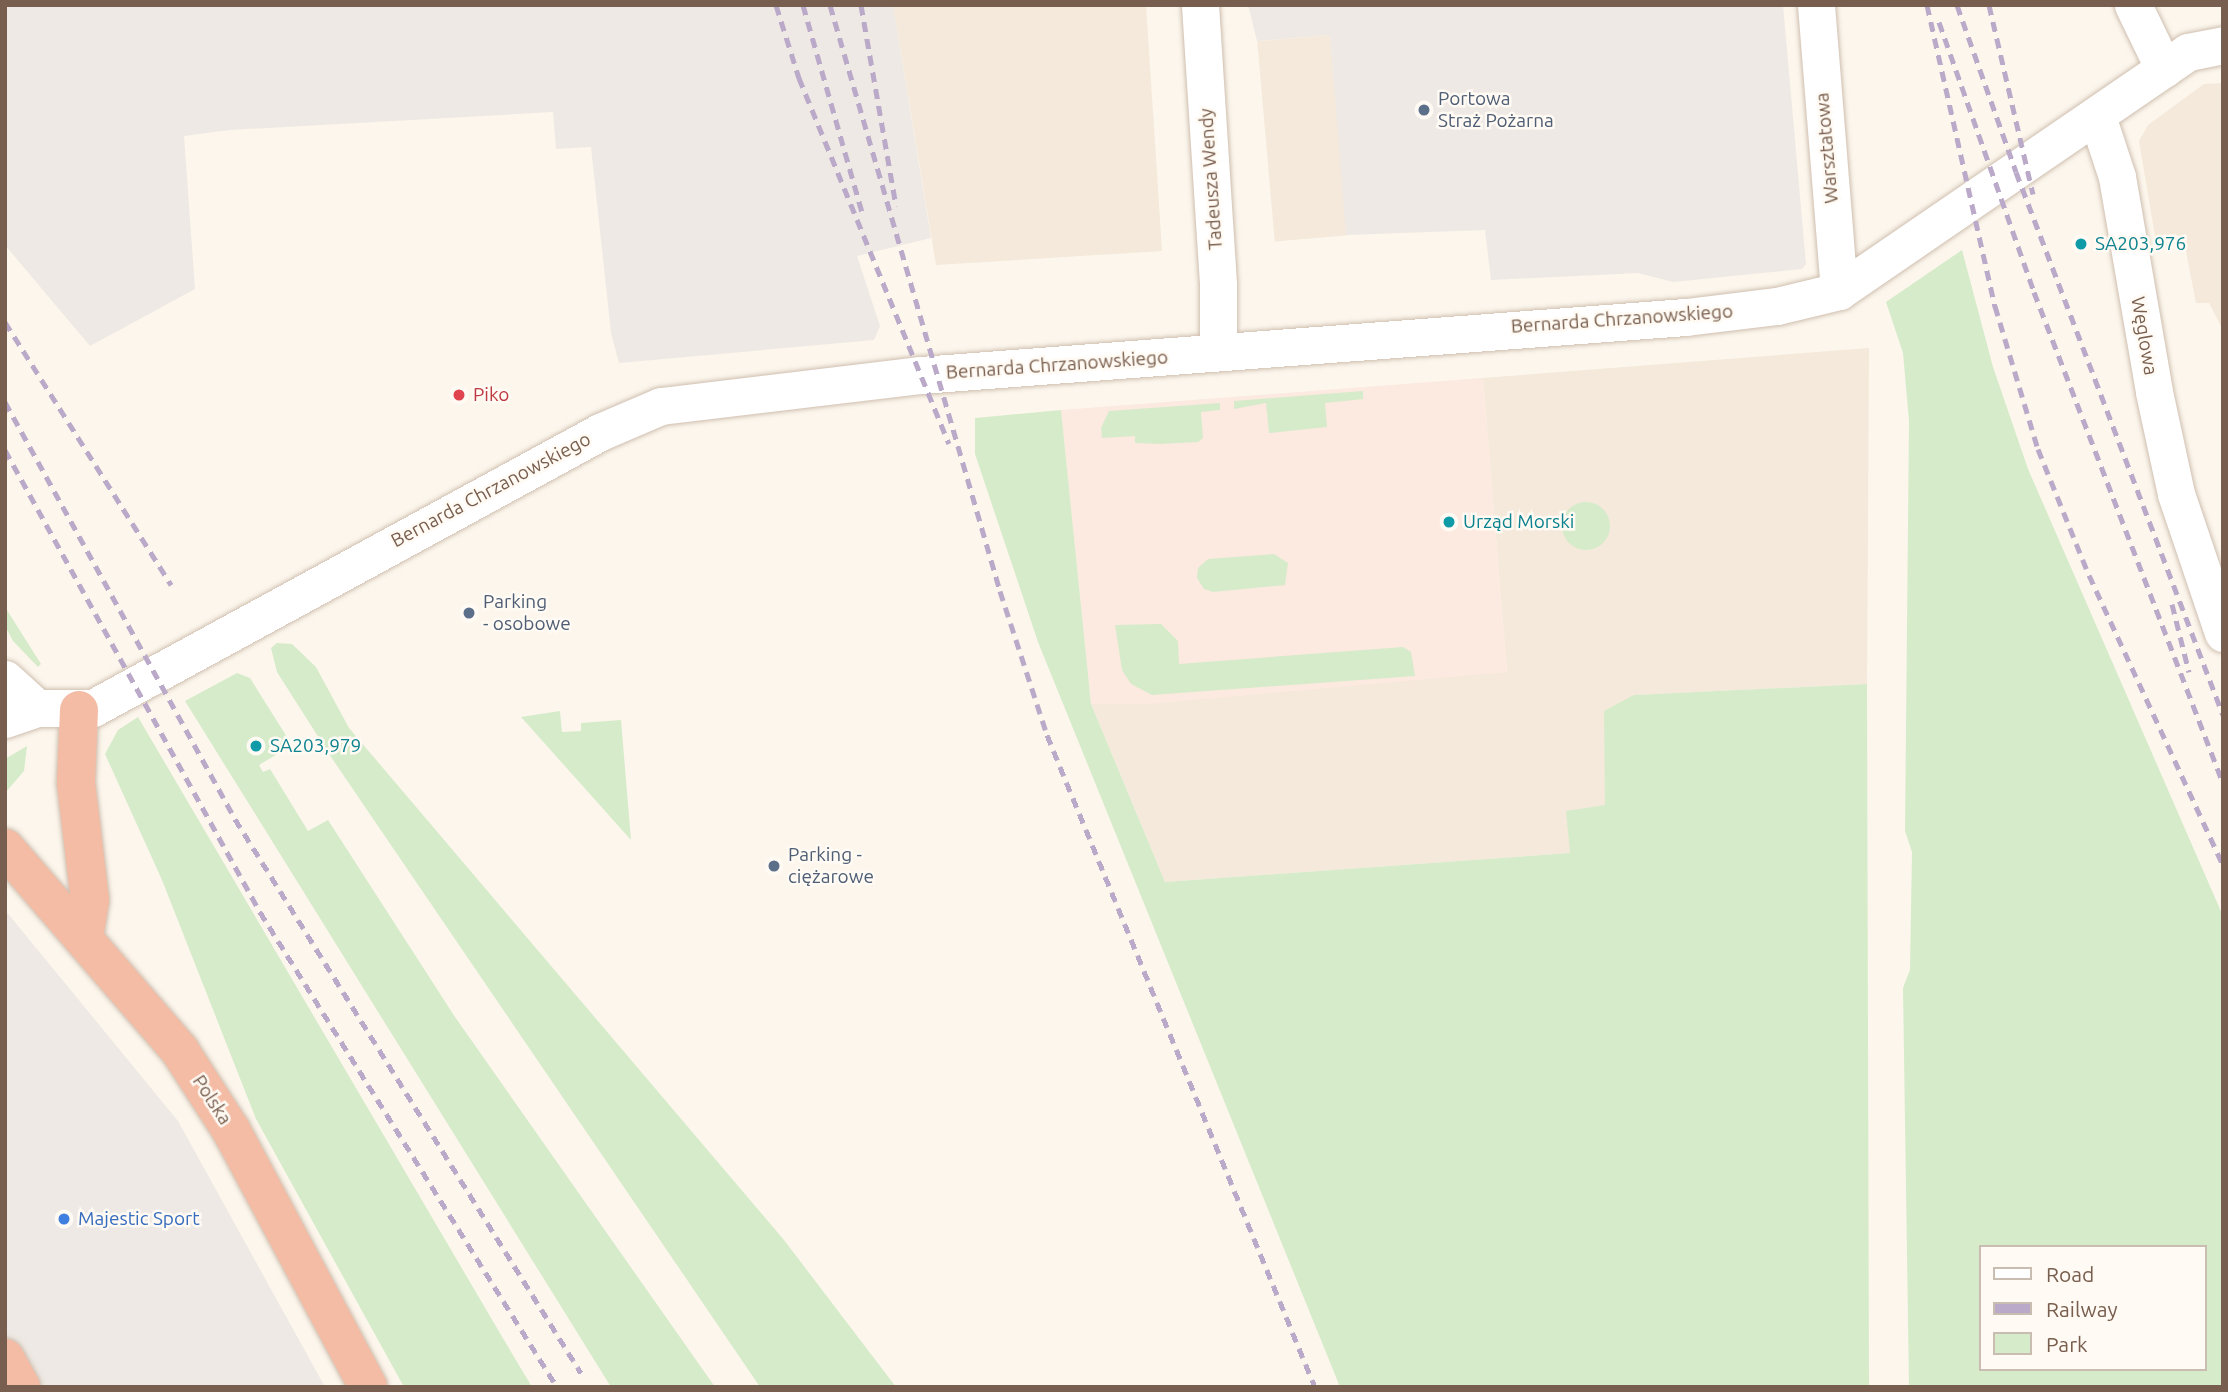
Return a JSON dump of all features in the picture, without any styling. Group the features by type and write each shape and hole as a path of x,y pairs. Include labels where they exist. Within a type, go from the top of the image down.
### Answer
{"highway":[{"path":"79,710 76,783 90,900 84,939"},
{"name":"Polska","path":"5,848 180,1051 231,1130 368,1387"},
{"path":"5,1358 21,1387"}],"street":[{"name":"Tadeusza Wendy","path":"1200,5 1218,285 1217,352"},
{"name":"Warsztatowa","path":"1816,5 1839,291"},
{"path":"2133,5 2164,69"},
{"path":"2097,116 2198,48 2223,45"},
{"name":"Bernarda Chrzanowskiego","path":"5,679 21,713 93,708 600,432 661,406 921,375 1686,317 1777,306 1839,291 2097,116"},
{"name":"Węglowa","path":"2097,116 2117,177 2154,392 2176,494 2223,633"}],"shaded area":[{"path":"5,5 893,5 931,238 857,256 880,326 874,340 619,363 611,333 591,147 556,149 553,112 230,130 184,136 195,289 90,346 5,245"},
{"path":"893,5 1146,5 1162,251 936,265"},
{"path":"1248,5 1783,5 1806,264 1802,269 1673,282 1638,273 1491,280 1485,230 1346,235 1330,35 1257,41"},
{"path":"1330,35 1348,235 1275,242 1257,41"},
{"path":"2223,83 2223,330 2209,303 2196,303 2183,236 2155,236 2139,141 2148,125 2204,84"},
{"path":"1869,348 1867,684 1634,695 1605,805 1571,853 1165,882 1091,704 1507,672 1483,378"},
{"path":"1483,378 1507,672 1150,704 1091,704 1061,410"},
{"path":"5,910 178,1121 325,1387 5,1387"}],"green space":[{"path":"1962,250 1993,367 2028,469 2223,916 2223,1387 1909,1387 1903,988 1910,970 1912,852 1905,831 1909,421 1903,353 1886,302"},
{"path":"1363,391 1363,399 1325,403 1327,427 1269,433 1266,403 1234,409 1234,401"},
{"path":"1220,403 1220,410 1201,412 1203,438 1198,442 1135,443 1135,436 1102,438 1101,428 1109,411"},
{"path":"1061,410 1091,704 1165,882 1570,853 1566,811 1605,805 1604,711 1634,695 1867,684 1869,1387 1340,1387 1038,642 975,454 975,418"},
{"path":"1586,502 1603,509 1610,526 1603,543 1586,550 1569,543 1562,526 1569,509"},
{"path":"1274,554 1288,563 1285,585 1213,592 1204,589 1197,578 1198,568 1208,559"},
{"path":"5,607 41,664 38,667 13,641 5,626"},
{"path":"1161,624 1178,641 1179,664 1403,647 1411,652 1415,676 1152,695 1131,684 1122,670 1115,625"},
{"path":"277,643 292,644 316,667 349,728 784,1240 896,1387 760,1387 331,757 277,672 271,648"},
{"path":"237,673 250,678 292,745 259,765 263,772 270,769 308,831 328,820 455,1017 715,1387 611,1387 185,701"},
{"path":"560,711 562,732 581,731 581,723 621,720 631,840 521,717"},
{"path":"138,717 532,1387 404,1387 256,1119 162,880 105,754 118,730"},
{"path":"27,746 24,771 5,793 5,759"}],"railway":[{"path":"776,5 799,78 949,443"},
{"path":"803,5 862,212"},
{"path":"830,5 1000,591 1047,735 1315,1387"},
{"path":"861,5 896,206"},
{"path":"1927,5 1995,306 2038,449 2089,575 2223,865"},
{"path":"1957,5 2016,172 2223,715"},
{"path":"1989,5 2033,194"},
{"path":"1939,22 2034,292 2223,783"},
{"path":"5,322 171,585"},
{"path":"5,402 235,819 581,1373"},
{"path":"5,450 260,912 557,1387"},
{"path":"2172,604 2189,672"}],"place":[{"name":"Portowa Straż Pożarna","path":"1424,110"},
{"name":"SA203,976","path":"2081,244"},
{"name":"Piko","path":"459,395"},
{"name":"Urząd Morski","path":"1449,522"},
{"name":"Parking - osobowe","path":"469,613"},
{"name":"SA203,979","path":"256,746"},
{"name":"Parking - ciężarowe","path":"774,866"},
{"name":"Majestic Sport","path":"64,1219"}]}
